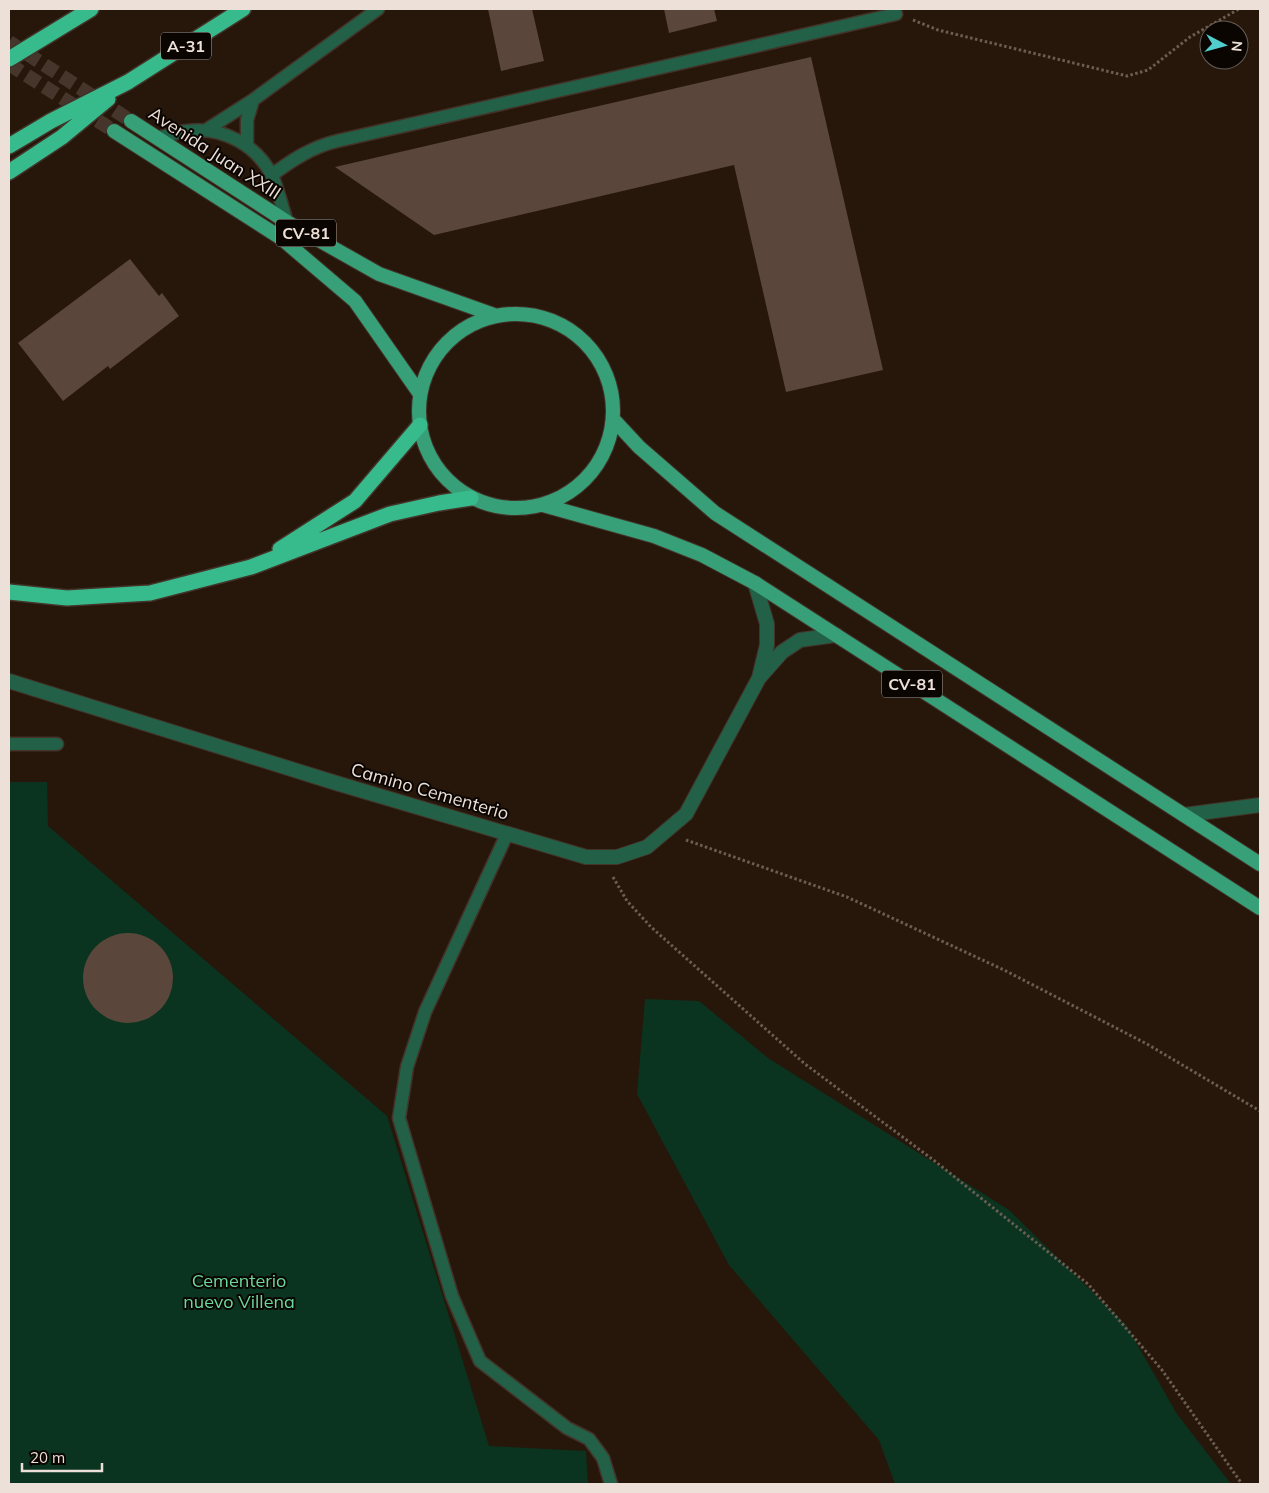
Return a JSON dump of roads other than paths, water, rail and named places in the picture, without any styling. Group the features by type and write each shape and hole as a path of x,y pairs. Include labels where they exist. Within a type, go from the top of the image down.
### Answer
{"highway":[{"path":"9,59 91,9"},
{"name":"A-31","path":"9,146 51,121 128,82 243,9"},
{"path":"9,172 62,137 128,82"},
{"path":"251,567 355,502 420,425"},
{"path":"9,592 67,598 150,593 251,567 390,514 471,498"}],"main road":[{"name":"Avenida Juan XXIII","path":"131,121 287,222 379,274 496,316"},
{"name":"Avenida Juan XXIII","path":"114,131 281,238 355,301 420,394"},
{"name":"CV-81","path":"527,314 555,322 581,338 600,362 611,389 613,419 606,448 591,473 570,492 543,505 519,509 494,506 471,498 447,480 429,454 420,425 420,394 430,367 447,343 470,326 496,316 527,314"},
{"name":"CV-81","path":"613,419 639,447 715,513 1260,864"},
{"name":"CV-81","path":"543,505 654,536 702,555 755,583 1260,908"}],"street":[{"name":"Camino Cementerio","path":"755,583 767,624 767,645 759,678"},
{"name":"Camino Cementerio","path":"9,681 336,783 586,857 617,857 647,847 686,814 759,678 782,652 800,640 836,635"},
{"path":"1184,815 1260,805"}],"lane":[{"path":"206,130 253,100 378,9"},
{"path":"272,175 309,150 337,140 896,14"},
{"path":"247,144 247,120 253,100"},
{"path":"157,138 186,131 206,130 247,144 272,175 287,222"},
{"path":"9,744 57,744"},
{"path":"507,834 425,1012 407,1067 399,1118 452,1296 480,1361 567,1428 589,1439 603,1458 611,1484"}],"tunnel":[{"path":"9,42 131,121"},
{"path":"9,64 114,131"}],"park label":[{"name":"Cementerio nuevo Villena","path":"239,1290"}]}
